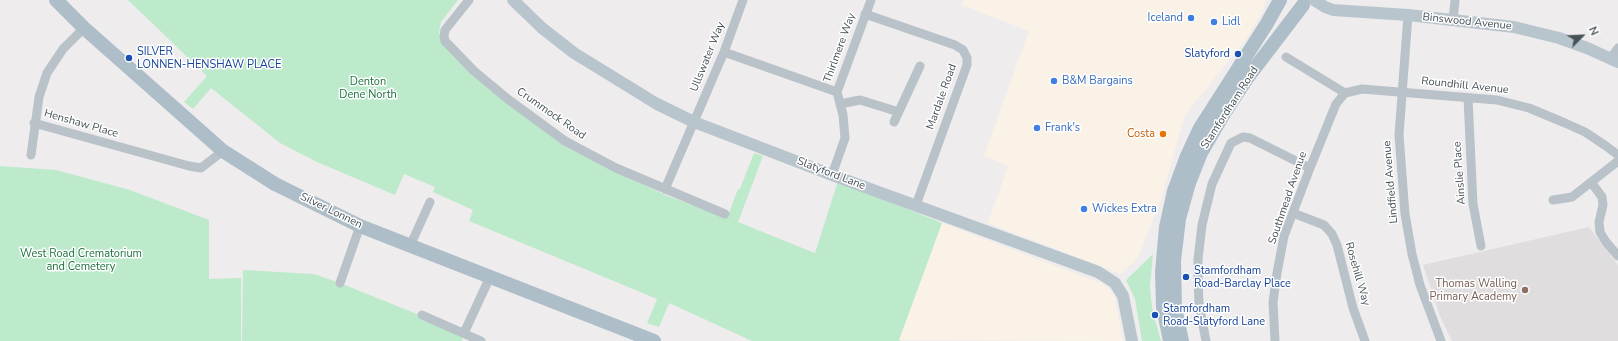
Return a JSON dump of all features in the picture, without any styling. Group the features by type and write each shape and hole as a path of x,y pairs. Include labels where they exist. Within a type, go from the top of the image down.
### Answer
{"main road":[{"name":"Silver Lonnen","path":"56,0 84,28 223,151 275,184 360,226 646,339"},
{"name":"Stamfordham Road","path":"1170,341 1163,307 1162,272 1166,227 1174,191 1187,156 1202,124 1266,25 1280,0"},
{"path":"1286,0 1294,6 1309,2"},
{"name":"Stamfordham Road","path":"1182,341 1176,308 1174,261 1179,219 1191,178 1201,153 1248,77 1309,2"}],"street":[{"name":"Crummock Road","path":"469,0 448,25 444,36 449,46 464,61 509,100 565,140 616,168 725,214"},
{"name":"Slatyford Lane","path":"513,0 542,28 574,53 657,104 694,122 832,175 916,204 1098,272 1115,282 1123,296 1132,341"},
{"name":"Ullswater Way","path":"665,189 724,52 743,0"},
{"name":"Thirlmere Way","path":"832,175 845,138 845,128 837,92 871,0"},
{"path":"1454,20 1455,0"},
{"name":"Binswood Avenue","path":"1309,2 1333,10 1408,15 1514,26 1559,38 1614,60"},
{"name":"Mardale Road","path":"865,14 955,45 963,50 967,58 967,65 916,204"},
{"name":"Lindfield Avenue","path":"1408,15 1401,92 1399,135 1405,214 1412,254 1420,285 1441,341"},
{"name":"Henshaw Place","path":"84,28 63,49 47,73 39,97 34,123 201,168 223,151"},
{"path":"1614,60 1618,48"},
{"path":"724,52 837,92"},
{"path":"1286,57 1345,93"},
{"path":"894,122 920,66"},
{"name":"Roundhill Avenue","path":"1345,93 1362,89 1497,100 1528,108 1585,132 1618,155"},
{"name":"Southmead Avenue","path":"1275,341 1273,302 1284,236 1336,104 1345,93"},
{"name":"Ainslie Place","path":"1468,98 1474,204 1481,246"},
{"path":"840,104 860,100 899,112"},
{"path":"31,155 34,123"},
{"path":"1206,341 1199,304 1198,280 1198,259 1202,225 1212,184 1231,143 1243,137 1250,138 1310,168"},
{"path":"1553,200 1572,197 1618,161"},
{"path":"1591,182 1602,198 1603,205 1599,222 1600,232 1618,256"},
{"path":"410,246 430,202"},
{"name":"Rosehill Way","path":"1293,213 1324,225 1332,234 1337,245 1353,308 1365,341"},
{"path":"340,283 360,226"},
{"path":"464,334 490,277"},
{"path":"422,314 481,341"}],"shaded area":[{"path":"964,0 1265,0 1264,9 1247,38 1185,115 1162,196 1138,258 1121,274 988,223 1008,166 984,156 1029,31 962,5"},
{"path":"942,223 1103,284 1110,290 1115,298 1123,341 899,340"},
{"name":"Thomas Walling Primary Academy","path":"1589,227 1618,265 1618,341 1452,341 1440,316 1423,265"}],"green space":[{"name":"Denton Dene North","path":"128,0 458,0 441,22 439,33 445,47 472,74 615,171 668,196 727,218 754,153 763,156 738,222 815,253 838,181 942,223 899,340 902,341 752,341 669,303 659,327 647,323 657,299 469,221 473,210 433,192 435,187 404,174 395,195 317,162 280,143 211,88 193,109 184,102 207,76"},
{"name":"West Road Crematorium and Cemetery","path":"0,166 56,170 130,190 209,220 209,279 241,278 241,341 0,341"},
{"path":"1153,254 1150,286 1151,298 1153,313 1161,341 1142,341 1135,299 1126,280"},
{"path":"243,270 314,274 464,333 462,341 242,341"}],"place":[{"name":"Iceland","path":"1191,18"},
{"name":"Lidl","path":"1214,22"},
{"name":"Slatyford","path":"1238,54"},
{"name":"SILVER LONNEN-HENSHAW PLACE","path":"129,58"},
{"name":"B&M Bargains","path":"1054,81"},
{"name":"Frank's","path":"1037,128"},
{"name":"Costa","path":"1163,134"},
{"name":"Wickes Extra","path":"1084,209"},
{"name":"Stamfordham Road-Barclay Place","path":"1186,277"},
{"name":"Thomas Walling Primary Academy","path":"1525,290"},
{"name":"Stamfordham Road-Slatyford Lane","path":"1155,315"}]}
